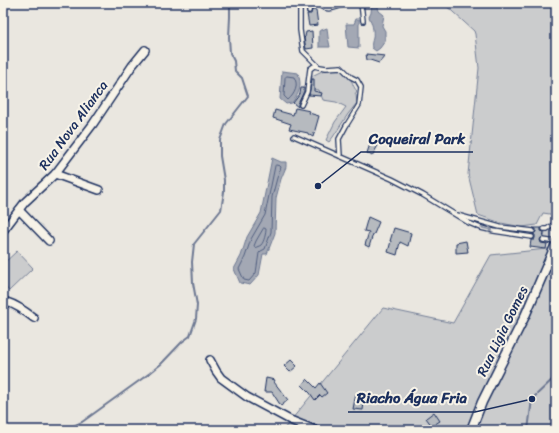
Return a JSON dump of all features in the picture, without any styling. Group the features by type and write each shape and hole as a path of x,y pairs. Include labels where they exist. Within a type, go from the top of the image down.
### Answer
{"street":[{"name":"Rua Nova Alianca","path":"3,231 25,202 55,174 93,124 132,66 145,50"},
{"path":"55,174 99,190"},
{"path":"19,210 49,241"},
{"name":"Rua Ligia Gomes","path":"471,430 482,402 526,316 556,243"},
{"path":"4,302 24,310 34,318"},
{"path":"210,360 221,378 247,397 290,420 315,430"}],"lane":[{"path":"299,3 300,30 304,51 319,67"},
{"path":"309,11 310,3"},
{"path":"318,3 320,6 329,9 335,9 346,3"},
{"path":"361,3 363,21"},
{"path":"301,106 307,92 310,69 314,66 326,68 341,67 351,77 357,80 362,87 359,105 339,139 340,156"},
{"path":"294,136 392,179 423,195 469,223 481,228 532,237"},
{"path":"452,213 500,227 533,231"},
{"path":"544,230 556,223"},
{"path":"543,240 556,243"}],"shaded area":[{"path":"443,3 556,3 556,215 543,213 537,225 522,227 501,223 478,215 468,174 479,68 475,34 474,31"},
{"path":"328,69 342,69 351,80 357,91 355,94 357,103 329,142 326,140 335,122 346,107 336,102 323,100 319,90 314,89 311,81 312,76"},
{"path":"556,225 556,242 544,238 545,231"},
{"path":"556,248 556,430 283,430 383,308 453,323 491,255"},
{"path":"17,251 33,268 9,291 3,284 3,264"}],"water":[{"path":"372,3 377,3 379,11 384,15 382,26 385,31 385,41 376,51 372,48 373,29 369,17"},
{"path":"356,19 359,19 359,48 348,47 346,24 354,24"},
{"path":"327,28 330,47 319,47 319,31"},
{"path":"282,71 298,73 300,89 292,103 286,104 280,99"},
{"path":"272,158 281,162 286,162 286,167 276,198 275,233 267,254 263,254 259,275 250,285 240,283 234,269 241,256 247,237 261,213"}],"building":[{"path":"312,10 316,10 318,25 309,26 307,14 311,14"},
{"path":"312,31 313,48 306,49 304,38 306,32"},
{"path":"366,54 385,56 379,63 367,60"},
{"path":"312,79 314,79 314,91 322,93 321,96 309,95"},
{"path":"301,88 304,88 304,91 298,107 293,103 300,94"},
{"path":"295,108 310,111 309,113 319,116 313,137 308,133 289,129 291,124 273,118 275,110 293,115"},
{"path":"372,138 380,142 372,156 367,153"},
{"path":"368,217 379,222 369,247 365,245 369,232 364,231"},
{"path":"394,228 411,233 408,246 400,242 397,255 388,252"},
{"path":"533,228 541,228 541,231 544,232 543,237 540,240 541,243 547,244 546,249 530,247 531,240 534,240 535,238 535,235 533,234 536,232 536,229"},
{"path":"466,241 468,252 456,253 456,243"},
{"path":"291,360 297,366 290,372 284,366"},
{"path":"266,378 275,380 274,382 288,400 281,406 272,392 264,392"},
{"path":"307,379 316,388 320,383 327,393 322,397 320,395 315,400 302,385"},
{"path":"356,394 365,394 363,410 353,409"},
{"path":"434,412 440,421 432,426 426,418"}],"waterway":[{"path":"65,430 82,422 150,373 190,336 196,319 197,305 193,283 192,262 194,244 221,210 224,180 220,156 220,140 226,124 248,96 242,78 235,71 234,61 230,53 230,3"},
{"path":"528,430 532,399 556,376"}],"place":[{"name":"Coqueiral Park","path":"318,186"},
{"name":"Riacho Água Fria","path":"532,399"}]}
